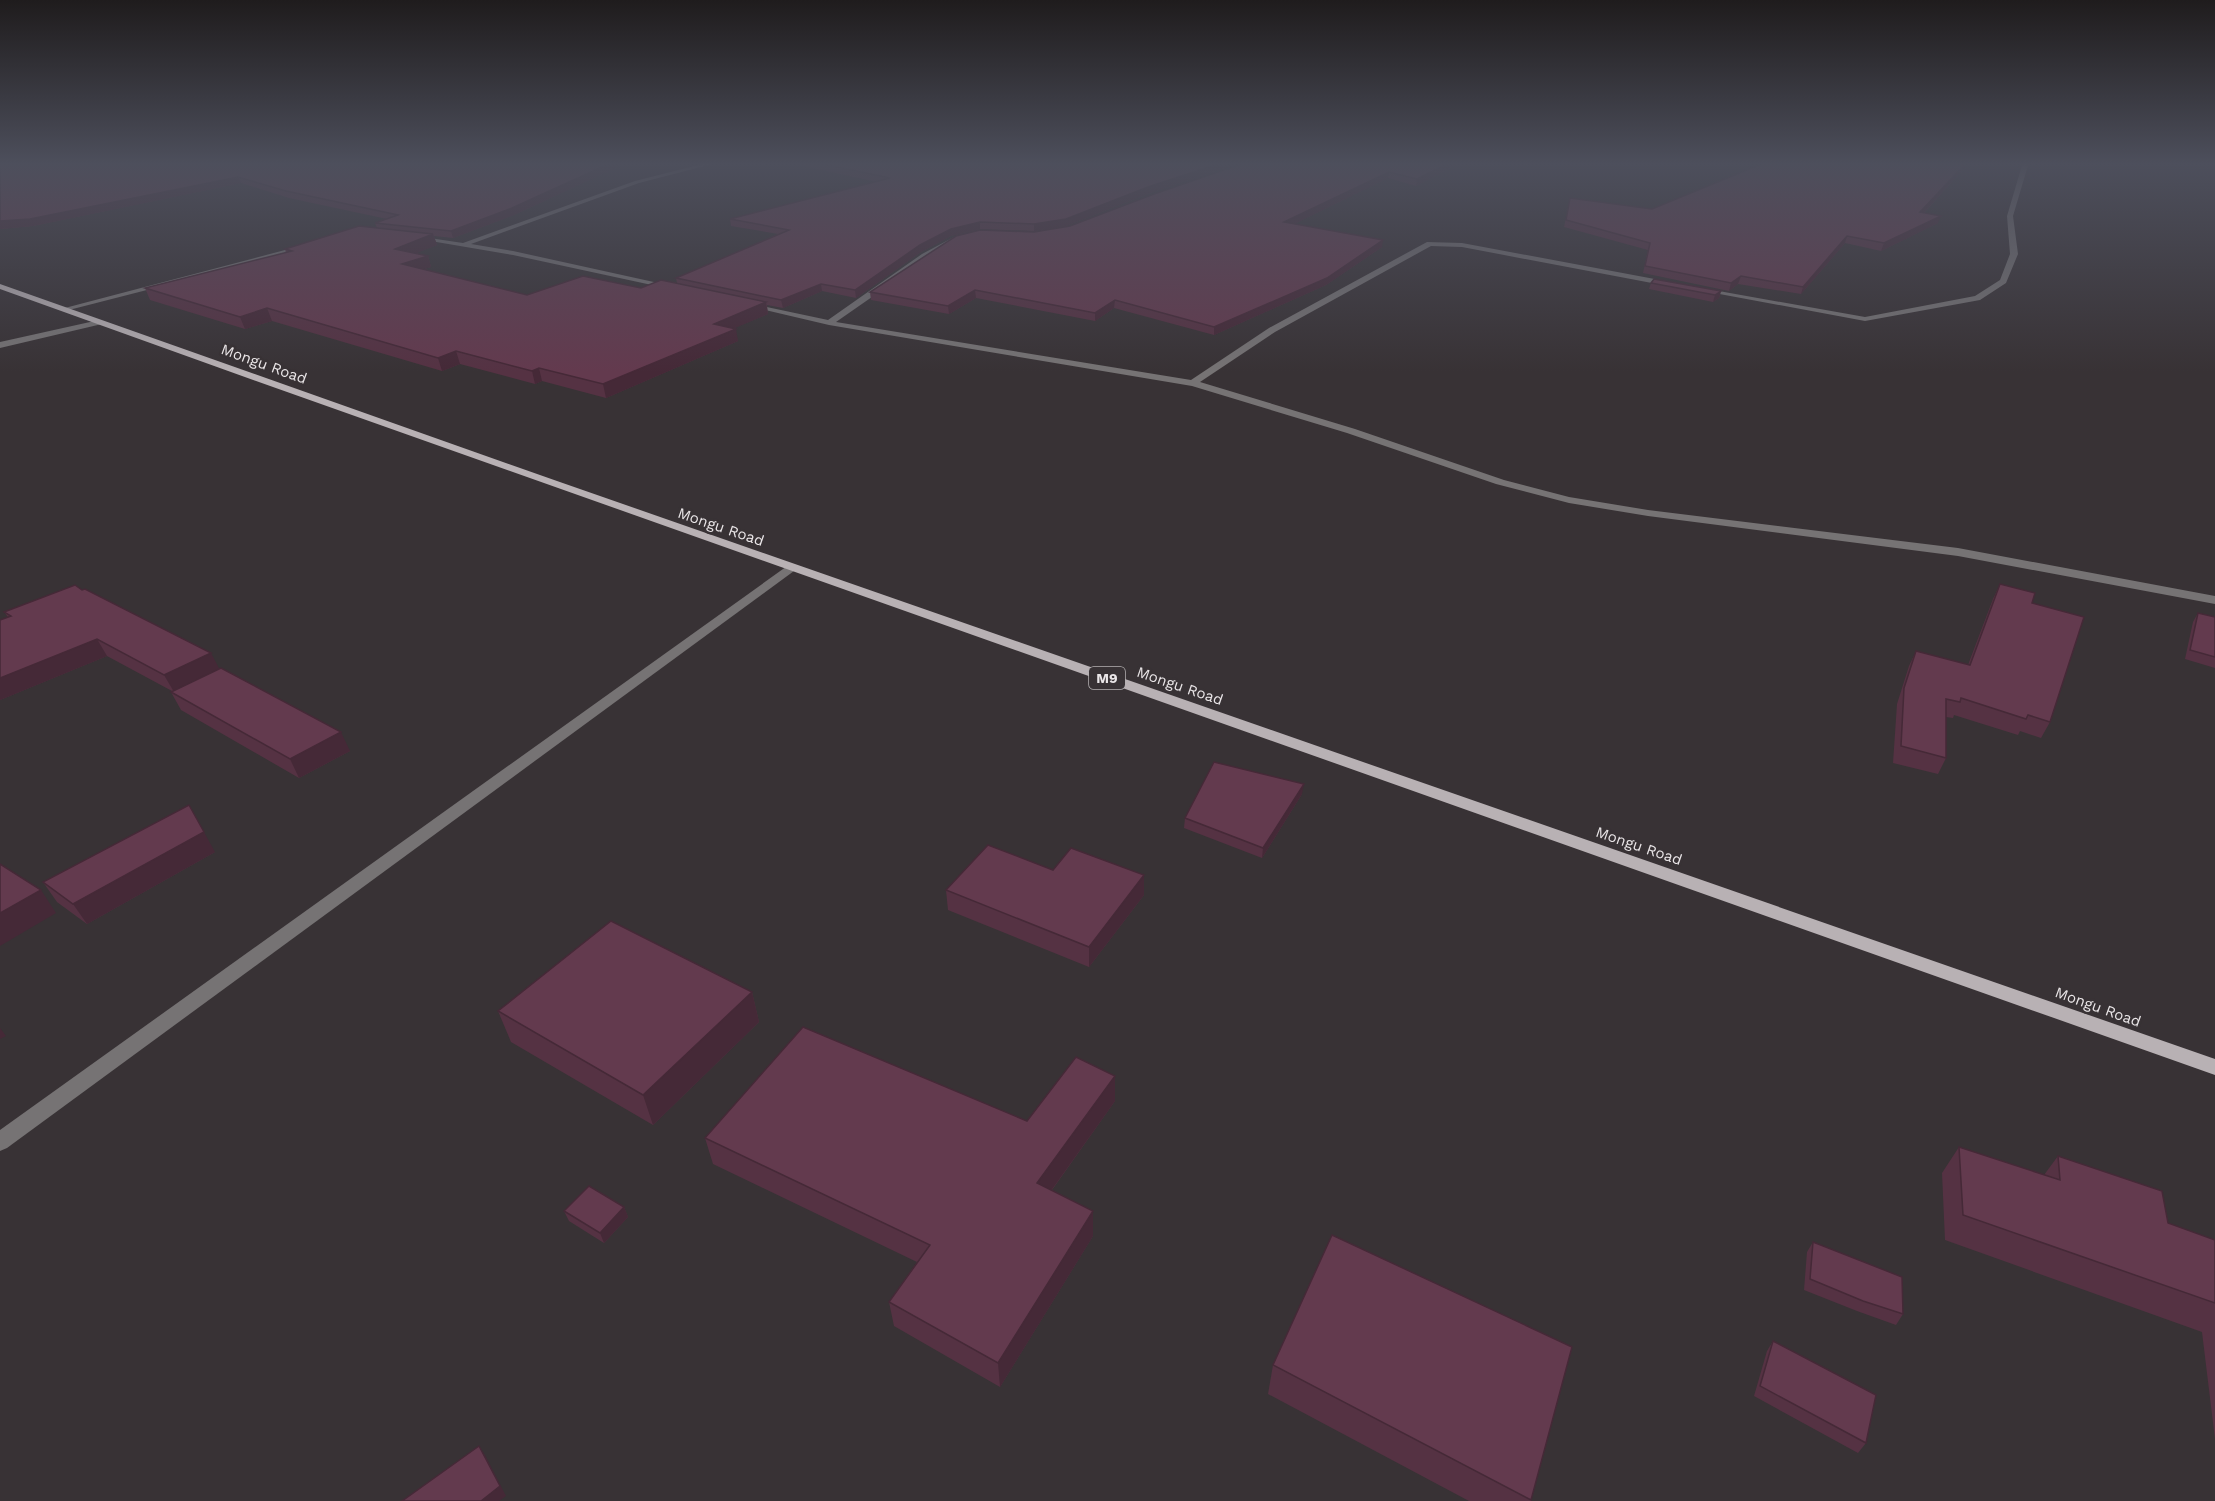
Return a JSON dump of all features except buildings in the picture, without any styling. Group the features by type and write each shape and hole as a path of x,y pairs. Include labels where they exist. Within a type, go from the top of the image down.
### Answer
{"main road":[{"name":"Mongu Road","path":"0,286 790,568 915,609 2215,1066"}],"street":[{"path":"465,244 497,232"},
{"path":"1694,289 1865,319 1977,298 2003,281 2014,254 2012,232"},
{"path":"407,237 465,244 678,290"},
{"path":"830,322 925,256 960,237"},
{"path":"1193,383 1272,330 1430,244 1462,245 1683,286"},
{"path":"65,309 311,245"},
{"path":"736,302 830,322 1193,383 1351,431 1500,482 1569,500 1648,513 1958,552 2215,600"},
{"path":"0,345 99,322"},
{"path":"0,1142 790,568"}]}
